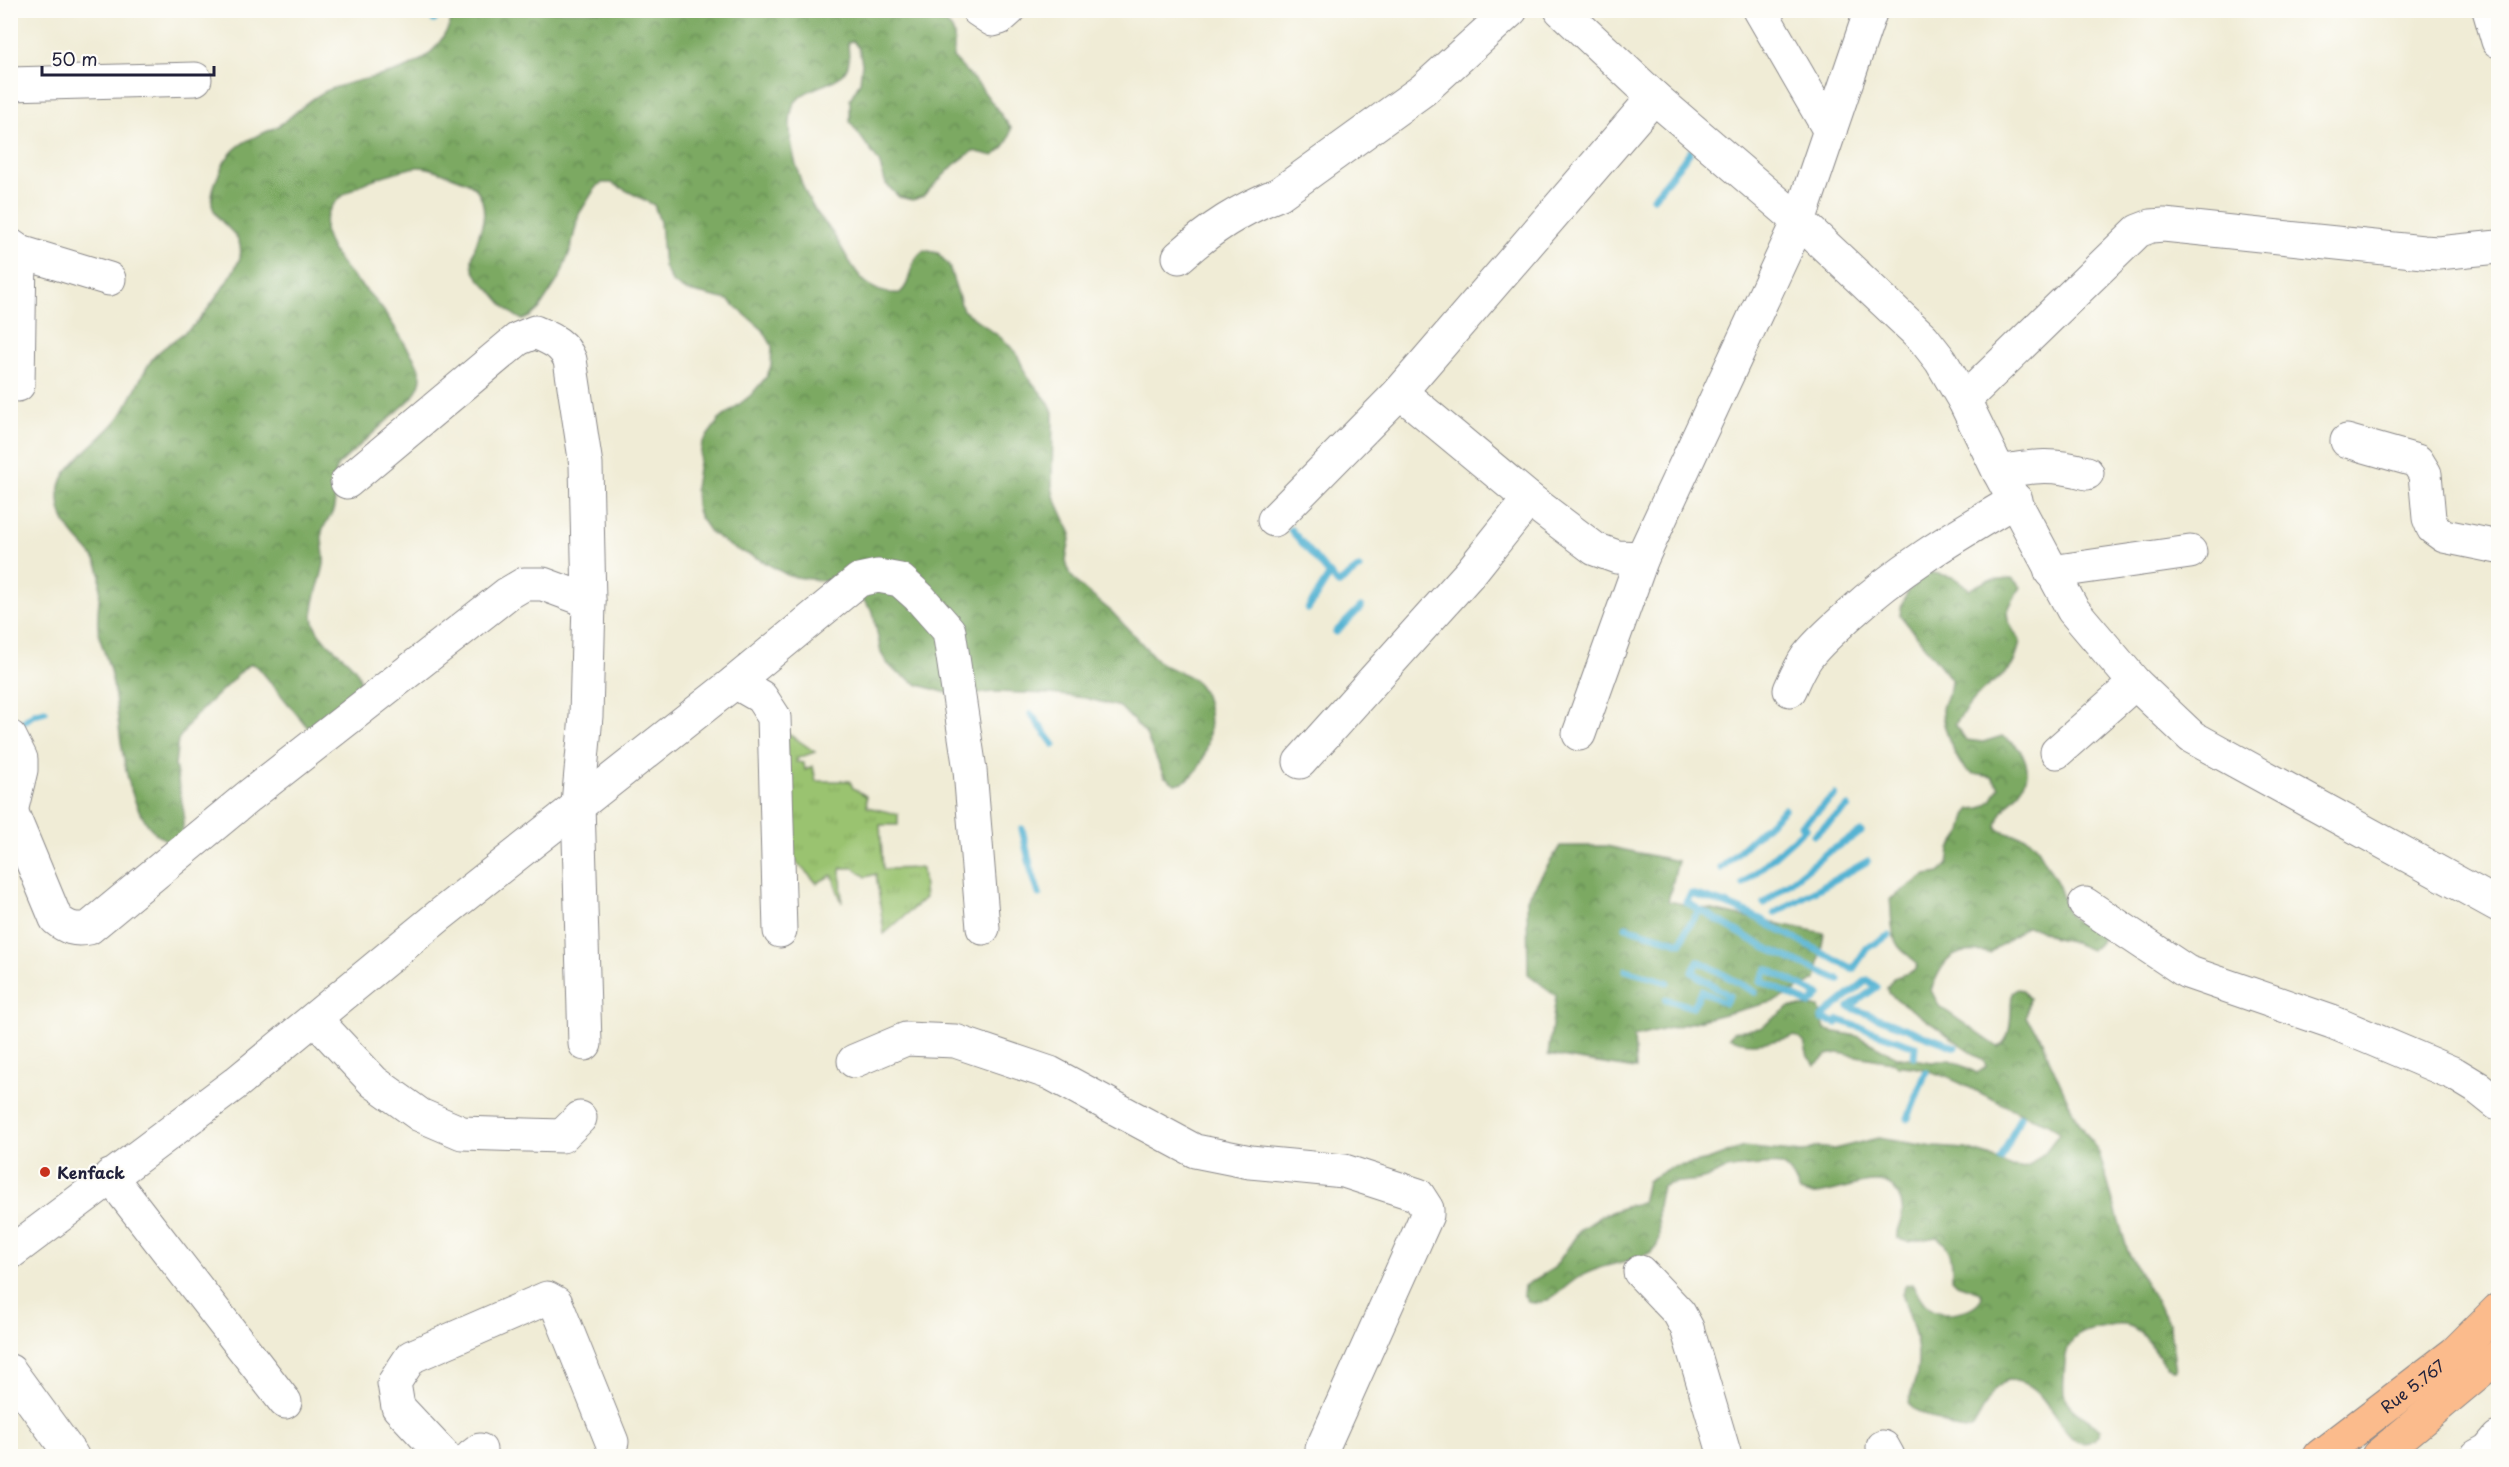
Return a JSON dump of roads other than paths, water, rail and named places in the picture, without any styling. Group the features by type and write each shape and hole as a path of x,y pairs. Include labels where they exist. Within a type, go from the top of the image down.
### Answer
{"highway":[{"name":"Rue 5.767","path":"2320,1456 2455,1353 2499,1310"},
{"path":"2378,1456 2499,1356"}],"street":[{"path":"978,10 993,20 1000,18 1009,10"},
{"path":"1179,257 1209,230 1260,202 1280,194 1423,90 1510,10"},
{"path":"1562,10 1654,97 1799,222 1923,338 1941,361 1964,400 1999,472 2073,610 2135,683 2192,737 2499,905"},
{"path":"1760,10 1830,130"},
{"path":"1579,734 1641,558 1799,222 1871,10"},
{"path":"2489,10 2499,41"},
{"path":"10,84 195,79"},
{"path":"1274,520 1400,392 1654,97"},
{"path":"1964,400 2138,231 2151,226 2164,225 2438,253 2499,247"},
{"path":"18,385 15,248 109,279"},
{"path":"347,482 518,339 535,332 560,343 570,360 586,465 589,601 586,717 578,804 585,1044"},
{"path":"1400,392 1529,499 1595,549 1617,557 1641,558"},
{"path":"2347,441 2417,461 2425,474 2429,518 2433,528 2444,536 2499,547"},
{"path":"1999,472 2044,465 2063,466 2087,473"},
{"path":"1300,762 1470,573 1529,499"},
{"path":"1790,690 1806,659 1821,641 1870,596 1899,572 2016,500"},
{"path":"2051,572 2190,552"},
{"path":"10,1253 236,1083 578,804 735,682 859,580 878,576 900,580 919,597 949,631 970,770 983,928"},
{"path":"10,736 21,759 21,770 11,815 56,919 65,926 79,930 89,928 249,796 507,594 524,584 543,584 589,601"},
{"path":"735,682 761,697 774,717 780,931"},
{"path":"2057,752 2135,683"},
{"path":"2085,904 2187,972 2332,1022 2455,1074 2499,1104"},
{"path":"315,1019 374,1082 420,1115 462,1134 562,1136 580,1118"},
{"path":"854,1061 906,1040 955,1041 1050,1073 1194,1151 1250,1162 1344,1171 1418,1195 1427,1209 1427,1215 1322,1449 1322,1456"},
{"path":"110,1176 285,1402"},
{"path":"1640,1272 1678,1313 1687,1328 1725,1456"},
{"path":"444,1456 398,1407 394,1383 411,1357 547,1298 556,1302 612,1442"},
{"path":"10,1371 72,1456"},
{"path":"2477,1456 2488,1450 2499,1438"}],"waterway":[{"path":"430,10 434,20"},
{"path":"1653,198 1690,152"},
{"path":"1291,530 1338,584 1359,568"},
{"path":"1308,609 1330,574"},
{"path":"1336,632 1361,607"},
{"path":"14,729 34,714 45,711"},
{"path":"1031,714 1054,745"},
{"path":"1802,825 1835,795"},
{"path":"1814,835 1848,807"},
{"path":"1721,868 1784,809"},
{"path":"1743,884 1806,828"},
{"path":"1022,829 1039,894"},
{"path":"1764,903 1828,852 1861,832"},
{"path":"1775,913 1868,861"},
{"path":"1764,921 1729,905 1701,896 1691,894 1686,902 1764,947 1839,980"},
{"path":"1626,927 1681,943 1686,930 1699,911"},
{"path":"1764,922 1853,969 1867,948 1888,936"},
{"path":"1666,999 1692,1007 1702,991 1725,1003 1729,996 1692,972 1699,961 1755,992"},
{"path":"1767,969 1819,995 1810,1004 1761,981 1767,969"},
{"path":"1626,970 1667,982"},
{"path":"1822,1017 1867,980 1877,987 1849,1007 1955,1047"},
{"path":"1822,1019 1837,1023 1839,1020 1915,1046 1914,1057"},
{"path":"1908,1118 1926,1072"},
{"path":"2001,1159 2020,1117"}],"place":[{"name":"Kenfack","path":"45,1172"}]}
